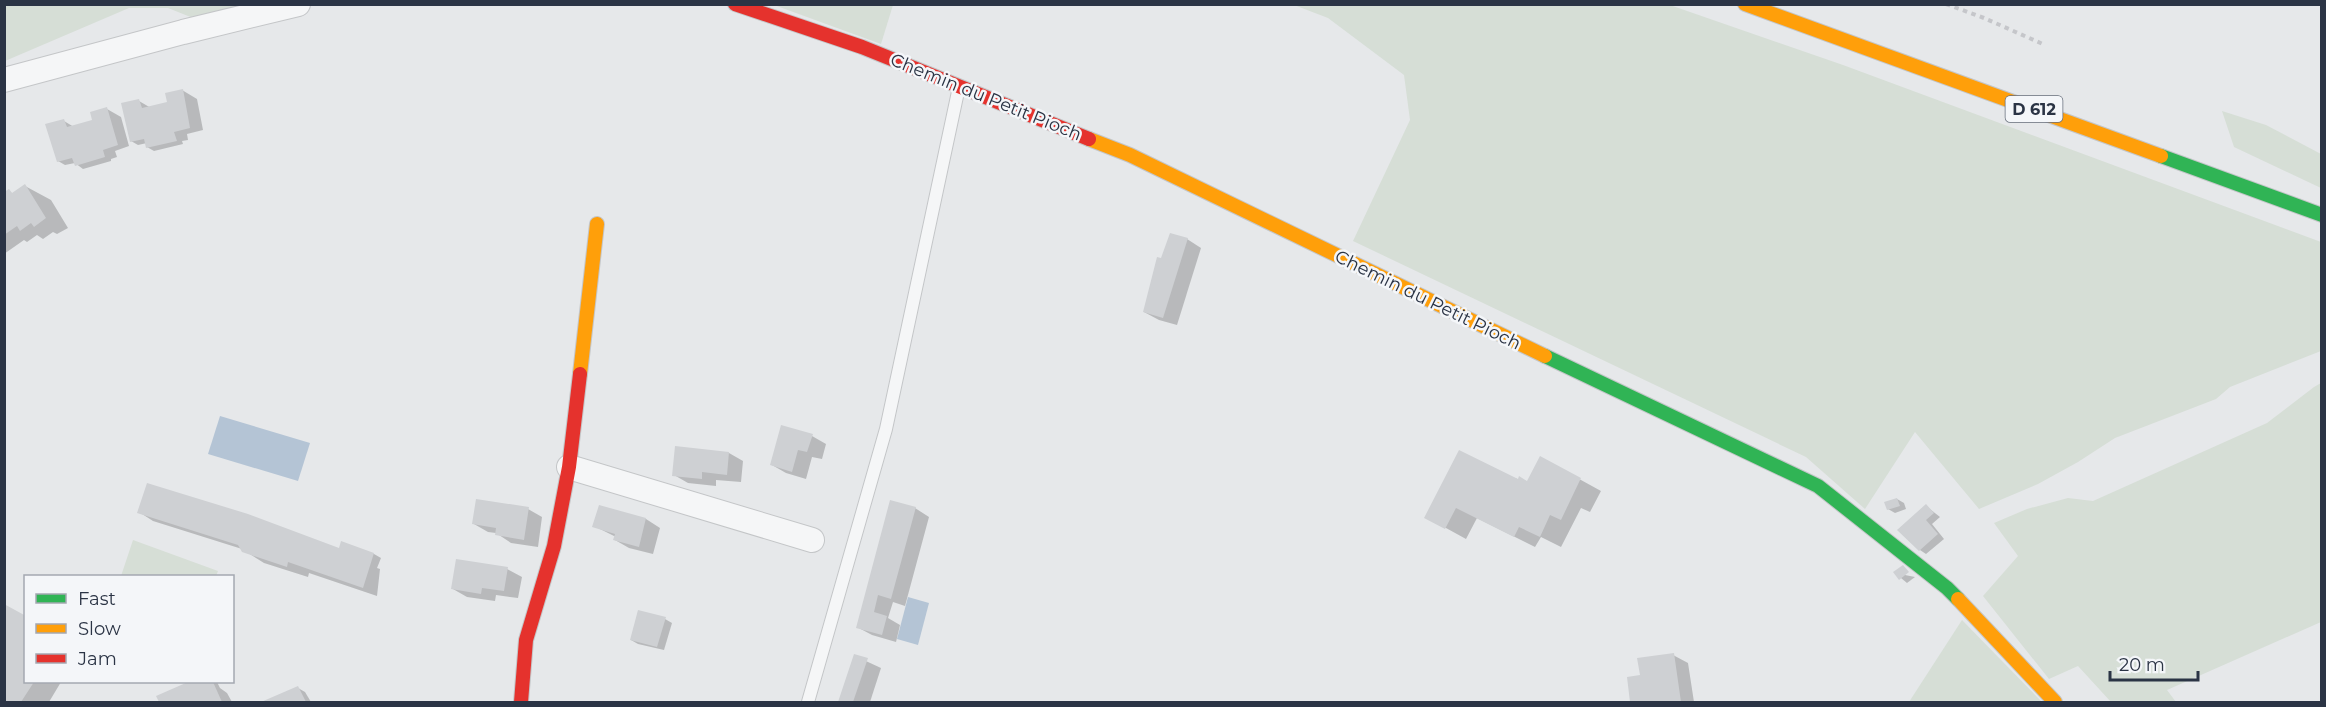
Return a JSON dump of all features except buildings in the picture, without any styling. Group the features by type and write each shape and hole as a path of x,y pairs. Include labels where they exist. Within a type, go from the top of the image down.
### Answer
{"main road":[{"name":"Chemin du Petit Pioch","path":"735,4 862,47 1130,155 1818,486 1947,588 2055,702"},
{"name":"D 612","path":"1745,4 2322,215"},
{"path":"521,702 526,640 554,546 569,467 597,224"}],"street":[{"path":"4,80 298,4"},
{"path":"569,467 812,540"}],"lane":[{"path":"808,702 886,429 960,86"}],"path":[{"path":"1946,4 2045,45"}],"shaded area":[{"path":"1667,4 1843,65 2321,242 2321,351 2230,387 2216,399 2115,438 2038,484 1979,509 1915,432 1865,509 1806,457 1353,241 1410,120 1404,75 1328,18 1294,5"},
{"path":"5,5 266,5 193,18 168,8 129,8 5,61"},
{"path":"774,5 893,5 881,44"},
{"path":"2222,111 2266,125 2321,154 2321,188 2234,147"},
{"path":"2321,383 2321,622 2167,690 2176,702 2111,702 2078,666 2049,679 1983,596 2018,556 1994,523 2027,509 2068,498 2093,501 2267,423"},
{"path":"133,540 218,571 216,575 121,575"},
{"path":"1962,620 2042,702 1909,702"}],"water":[{"path":"220,416 310,443 298,481 208,454"},
{"path":"908,597 929,603 918,645 897,639"}],"traffic: fast":[{"path":"2161,156 2322,215"},
{"path":"1545,356 1818,486 1958,599"}],"traffic: slow":[{"path":"1745,4 2161,156"},
{"path":"1089,139 1130,155 1545,356"},
{"path":"580,374 597,224"},
{"path":"1958,599 2055,702"}],"traffic: jam":[{"path":"735,4 862,47 1089,139"},
{"path":"521,702 526,640 554,546 569,467 580,374"}]}
